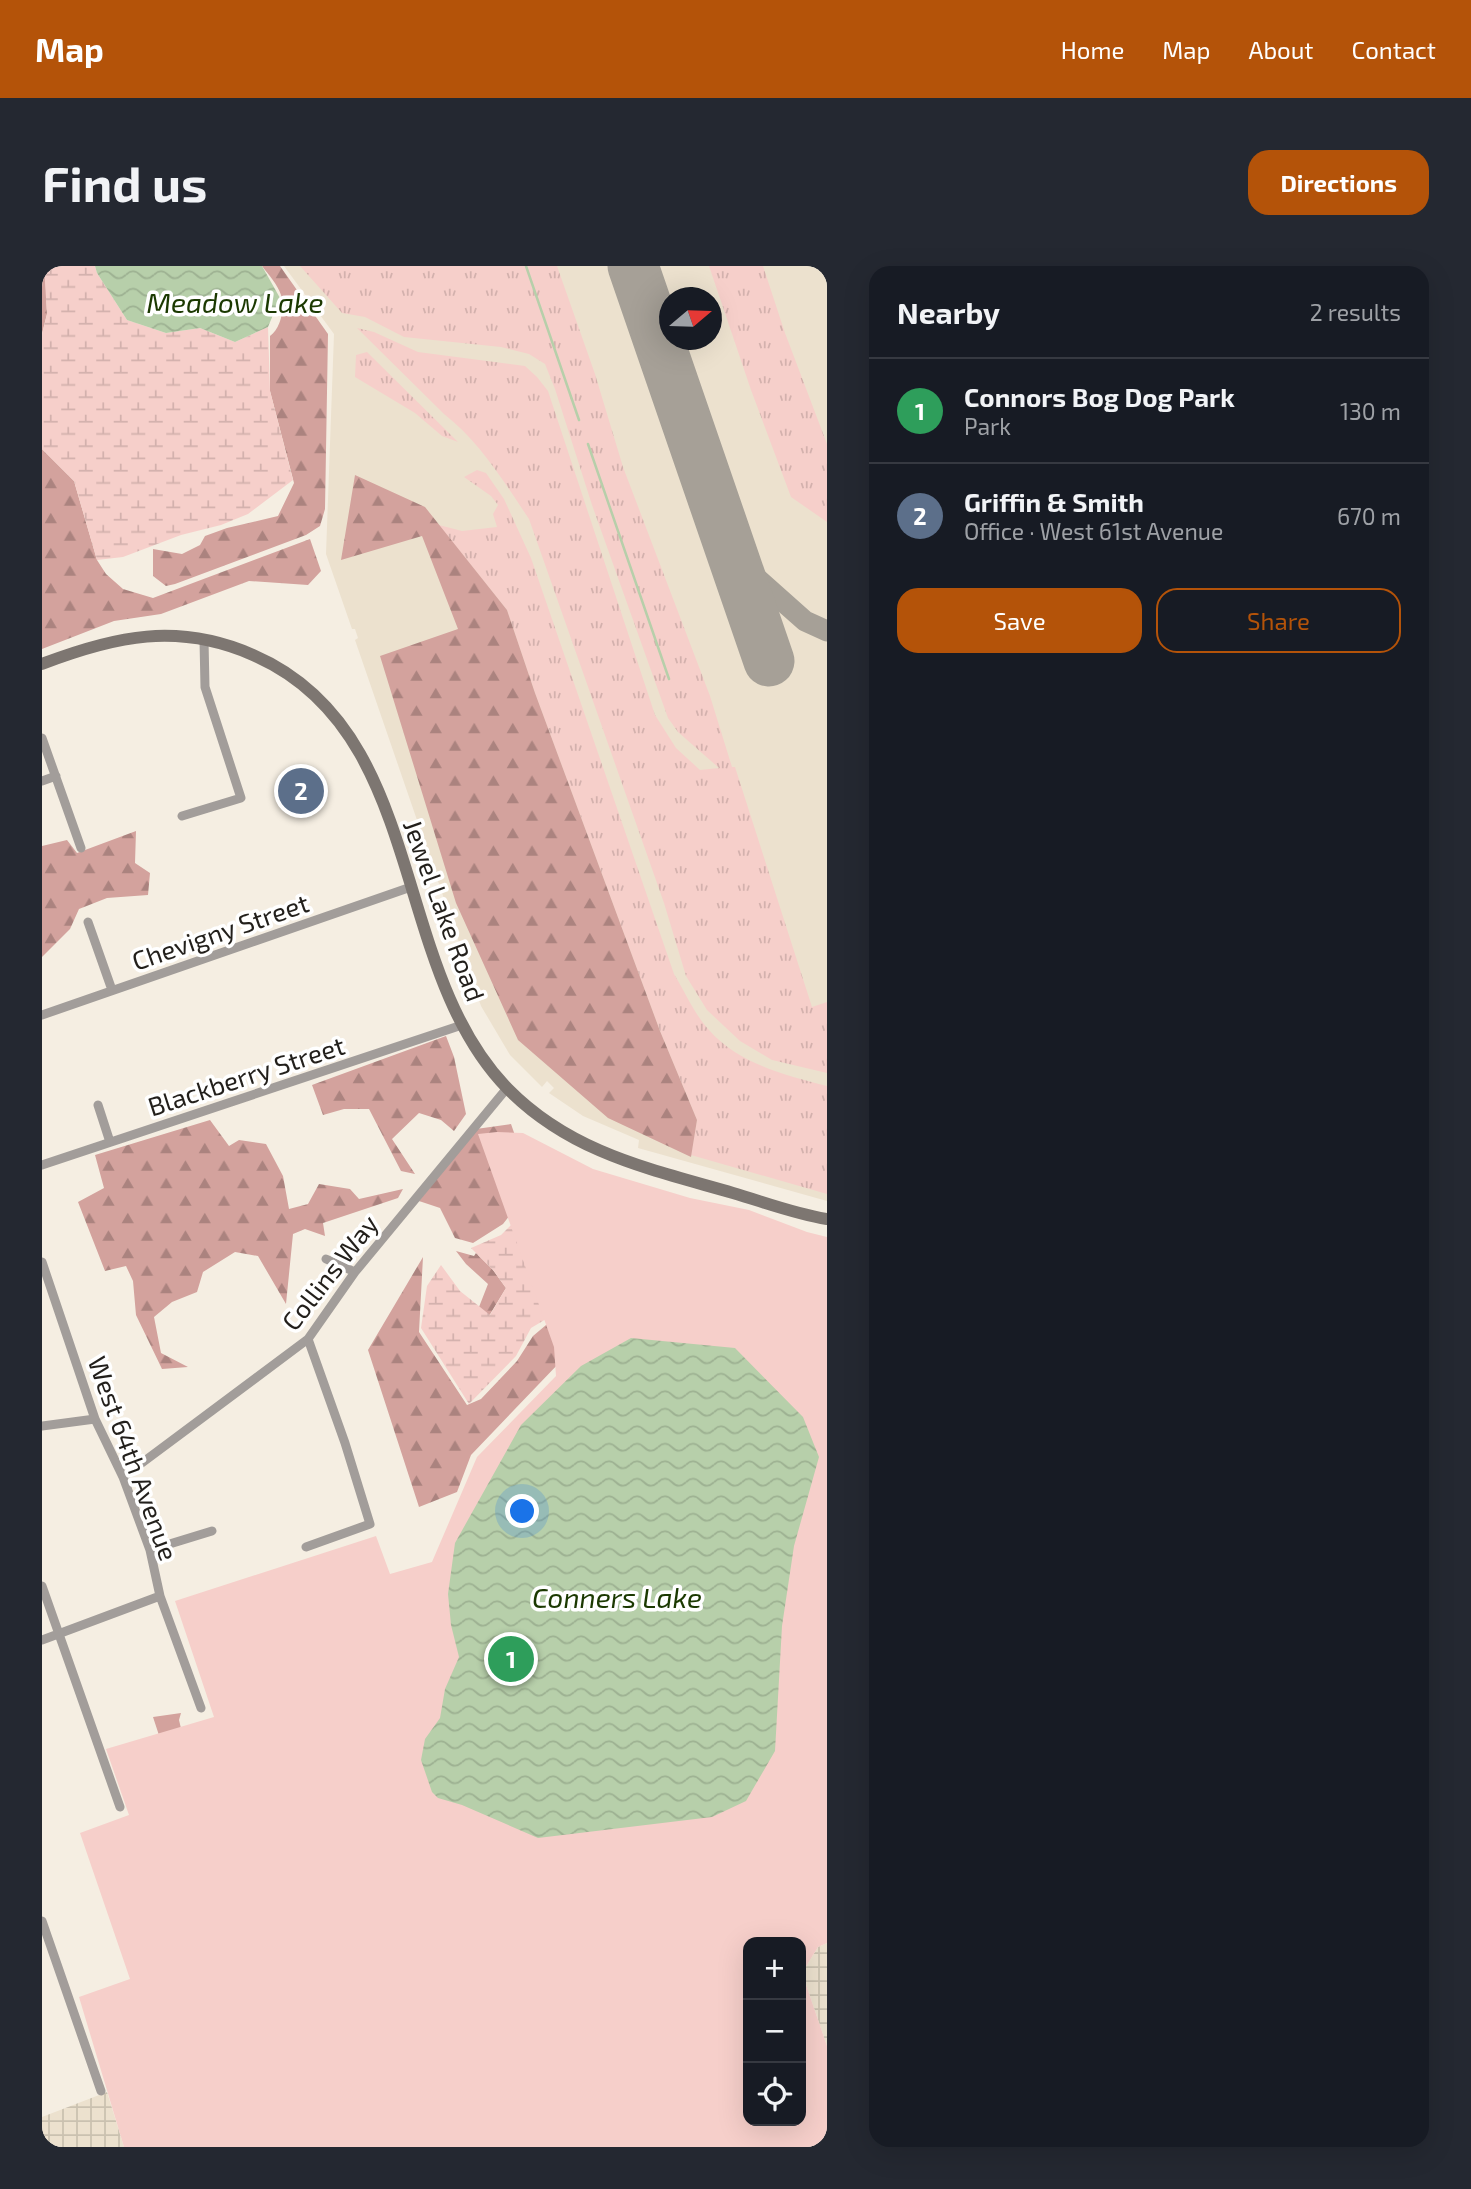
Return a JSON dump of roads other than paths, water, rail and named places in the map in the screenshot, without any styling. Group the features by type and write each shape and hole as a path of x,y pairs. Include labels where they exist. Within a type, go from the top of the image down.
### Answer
{"main road":[{"name":"Jewel Lake Road","path":"42,664 92,646 124,639 160,636 204,639 239,649 272,664 306,688 332,713 368,767 462,1025 507,1088 551,1123 606,1155 827,1219"}],"street":[{"path":"182,816 241,798 205,687 204,639"},
{"path":"42,738 81,848"},
{"path":"42,781 56,776"},
{"name":"Chevigny Street","path":"42,1016 411,887"},
{"path":"88,922 112,990"},
{"name":"Blackberry Street","path":"42,1165 462,1025"},
{"name":"Collins Way","path":"124,1477 308,1339 355,1272 507,1088"},
{"path":"98,1105 110,1142"},
{"path":"326,1259 355,1272"},
{"name":"West 64th Avenue","path":"42,1262 47,1292 95,1419 124,1477 150,1550 160,1596 201,1708"},
{"path":"306,1547 370,1524 308,1339"},
{"path":"42,1426 95,1419"},
{"path":"150,1550 212,1531"},
{"path":"42,1586 120,1807"},
{"path":"42,1640 160,1596"},
{"path":"42,1921 101,2091"}],"water":[{"name":"Meadow Lake","path":"95,266 262,266 280,298 268,327 235,342 200,328 166,333 127,320"},
{"name":"Conners Lake","path":"631,1338 735,1348 803,1417 819,1457 794,1546 782,1626 775,1751 746,1801 712,1817 538,1838 462,1805 438,1798 432,1792 421,1760 425,1739 440,1718 445,1689 459,1657 451,1625 448,1594 455,1543 521,1425 581,1366"}],"waterway":[{"path":"526,266 579,420"},
{"path":"588,444 669,679"}],"place":[{"name":"Griffin & Smith","path":"301,791"},
{"name":"Connors Bog Dog Park","path":"511,1659"}]}
